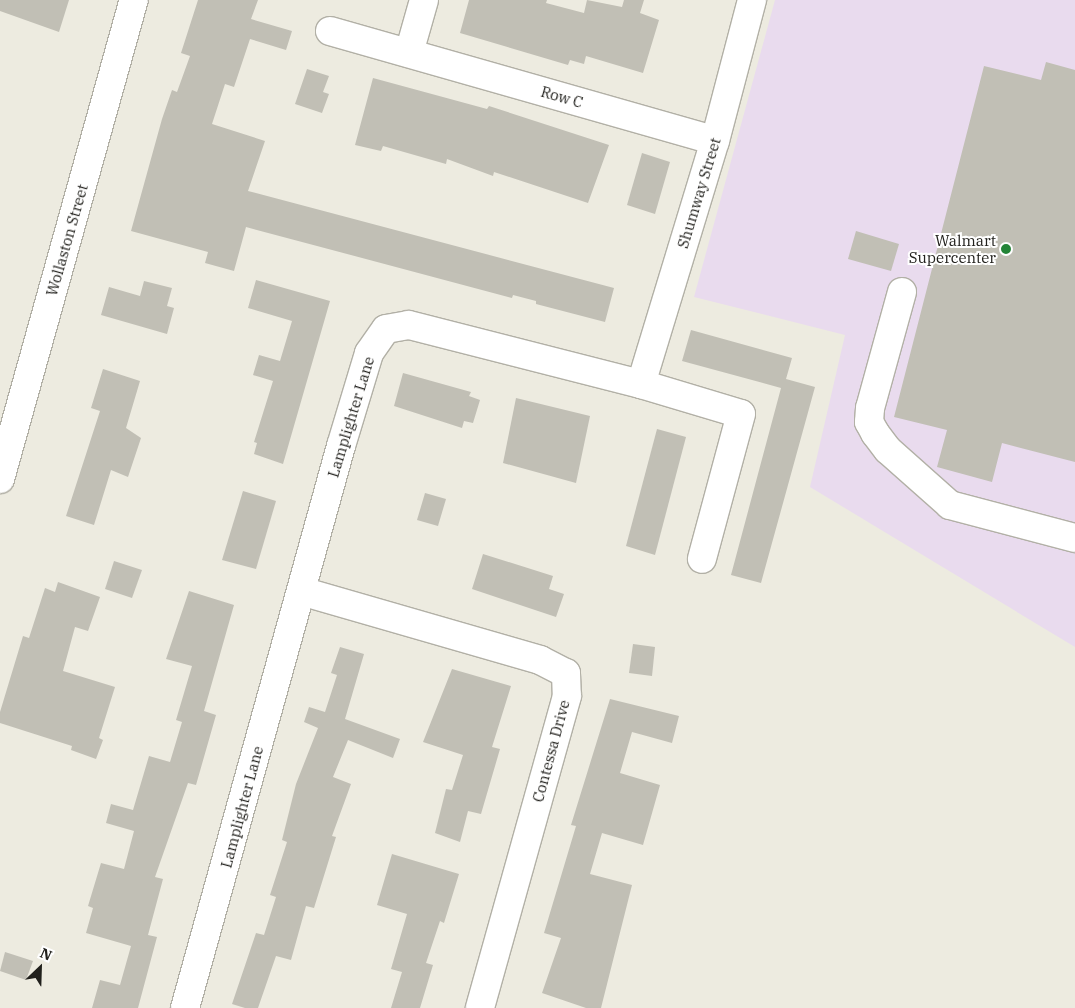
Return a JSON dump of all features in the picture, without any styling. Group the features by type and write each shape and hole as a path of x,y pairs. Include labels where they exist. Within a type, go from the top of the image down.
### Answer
{"street":[{"name":"Wollaston Street","path":"0,479 134,0"},
{"path":"409,53 424,0"},
{"name":"Shumway Street","path":"641,384 715,140 752,0"},
{"name":"Row C","path":"330,31 715,140"},
{"path":"902,292 870,408 870,422 875,433 888,450 950,505 1075,538"},
{"name":"Lamplighter Lane","path":"185,1008 369,353 386,329 409,325 641,384 741,414 702,559"},
{"name":"Contessa Drive","path":"301,591 540,660 566,674 567,696 480,1008"}],"shaded area":[{"path":"775,0 1075,0 1075,647 810,487 845,335 694,297"}],"building":[{"path":"0,0 69,0 59,32 0,11"},
{"path":"198,0 258,0 251,19 292,31 286,50 250,39 234,87 225,84 212,124 265,141 248,191 614,288 605,322 536,304 536,301 513,295 512,298 246,227 234,271 205,263 208,252 131,231 162,119 172,90 177,92 190,56 181,53"},
{"path":"469,0 547,0 546,3 584,13 587,0 622,7 624,0 644,0 640,13 659,20 643,73 586,56 584,64 570,60 568,65 460,33"},
{"name":"Walmart Supercenter","path":"1046,62 1075,70 1075,462 1002,443 992,482 937,467 947,430 894,417 984,66 1041,80"},
{"path":"307,69 329,76 323,92 329,94 322,113 295,104"},
{"path":"373,78 487,109 489,106 609,145 588,203 494,172 493,176 447,159 446,164 383,146 381,151 355,145"},
{"path":"642,153 670,162 655,214 627,205"},
{"path":"856,231 899,244 891,271 848,259"},
{"path":"256,280 330,301 283,464 254,454 257,443 254,442 273,381 253,375 259,355 280,361 292,321 248,308"},
{"path":"144,281 172,288 167,306 174,308 167,334 101,315 109,287 140,296"},
{"path":"691,330 792,358 786,379 815,387 761,583 731,575 781,388 682,361"},
{"path":"103,369 140,381 126,428 141,438 128,477 111,470 94,525 66,516 100,411 91,408"},
{"path":"403,373 471,392 469,396 480,400 473,423 464,421 462,428 394,406"},
{"path":"516,398 590,416 576,483 503,463"},
{"path":"657,429 686,437 655,555 626,546"},
{"path":"243,491 276,501 256,569 222,560"},
{"path":"425,493 446,499 438,526 417,520"},
{"path":"483,554 553,576 549,589 564,594 556,617 472,589"},
{"path":"114,561 142,570 132,598 105,589"},
{"path":"58,582 100,597 88,631 75,627 63,671 115,687 99,738 103,740 96,759 71,750 72,746 0,723 0,712 23,636 29,638 45,588 55,592"},
{"path":"189,591 234,605 204,711 216,715 196,785 188,783 155,877 163,879 148,935 157,937 138,1008 92,1008 100,980 120,985 131,946 86,933 93,908 88,906 101,863 124,869 134,831 106,823 111,804 133,810 149,756 170,762 182,722 176,720 192,666 166,659"},
{"path":"633,644 655,647 652,676 629,673"},
{"path":"340,647 364,654 345,719 400,739 393,758 348,740 333,777 351,784 332,836 336,837 314,908 306,906 291,960 276,956 258,1008 245,1008 232,1004 256,933 264,935 276,897 270,895 287,842 282,840 296,784 318,728 304,722 309,707 325,712 337,675 331,673"},
{"path":"452,669 511,686 492,747 500,749 481,814 468,811 460,842 435,833 446,789 452,790 463,755 423,742"},
{"path":"610,699 679,716 672,743 632,732 620,773 660,785 643,845 602,833 590,874 632,885 601,1008 586,1008 542,993 561,938 544,933 576,826 571,825"},
{"path":"392,854 459,874 444,923 440,921 426,963 433,965 420,1008 391,1008 402,972 391,969 407,914 377,905"},
{"path":"5,952 33,961 26,980 0,971"}],"place":[{"name":"Walmart Supercenter","path":"1006,249"}]}
